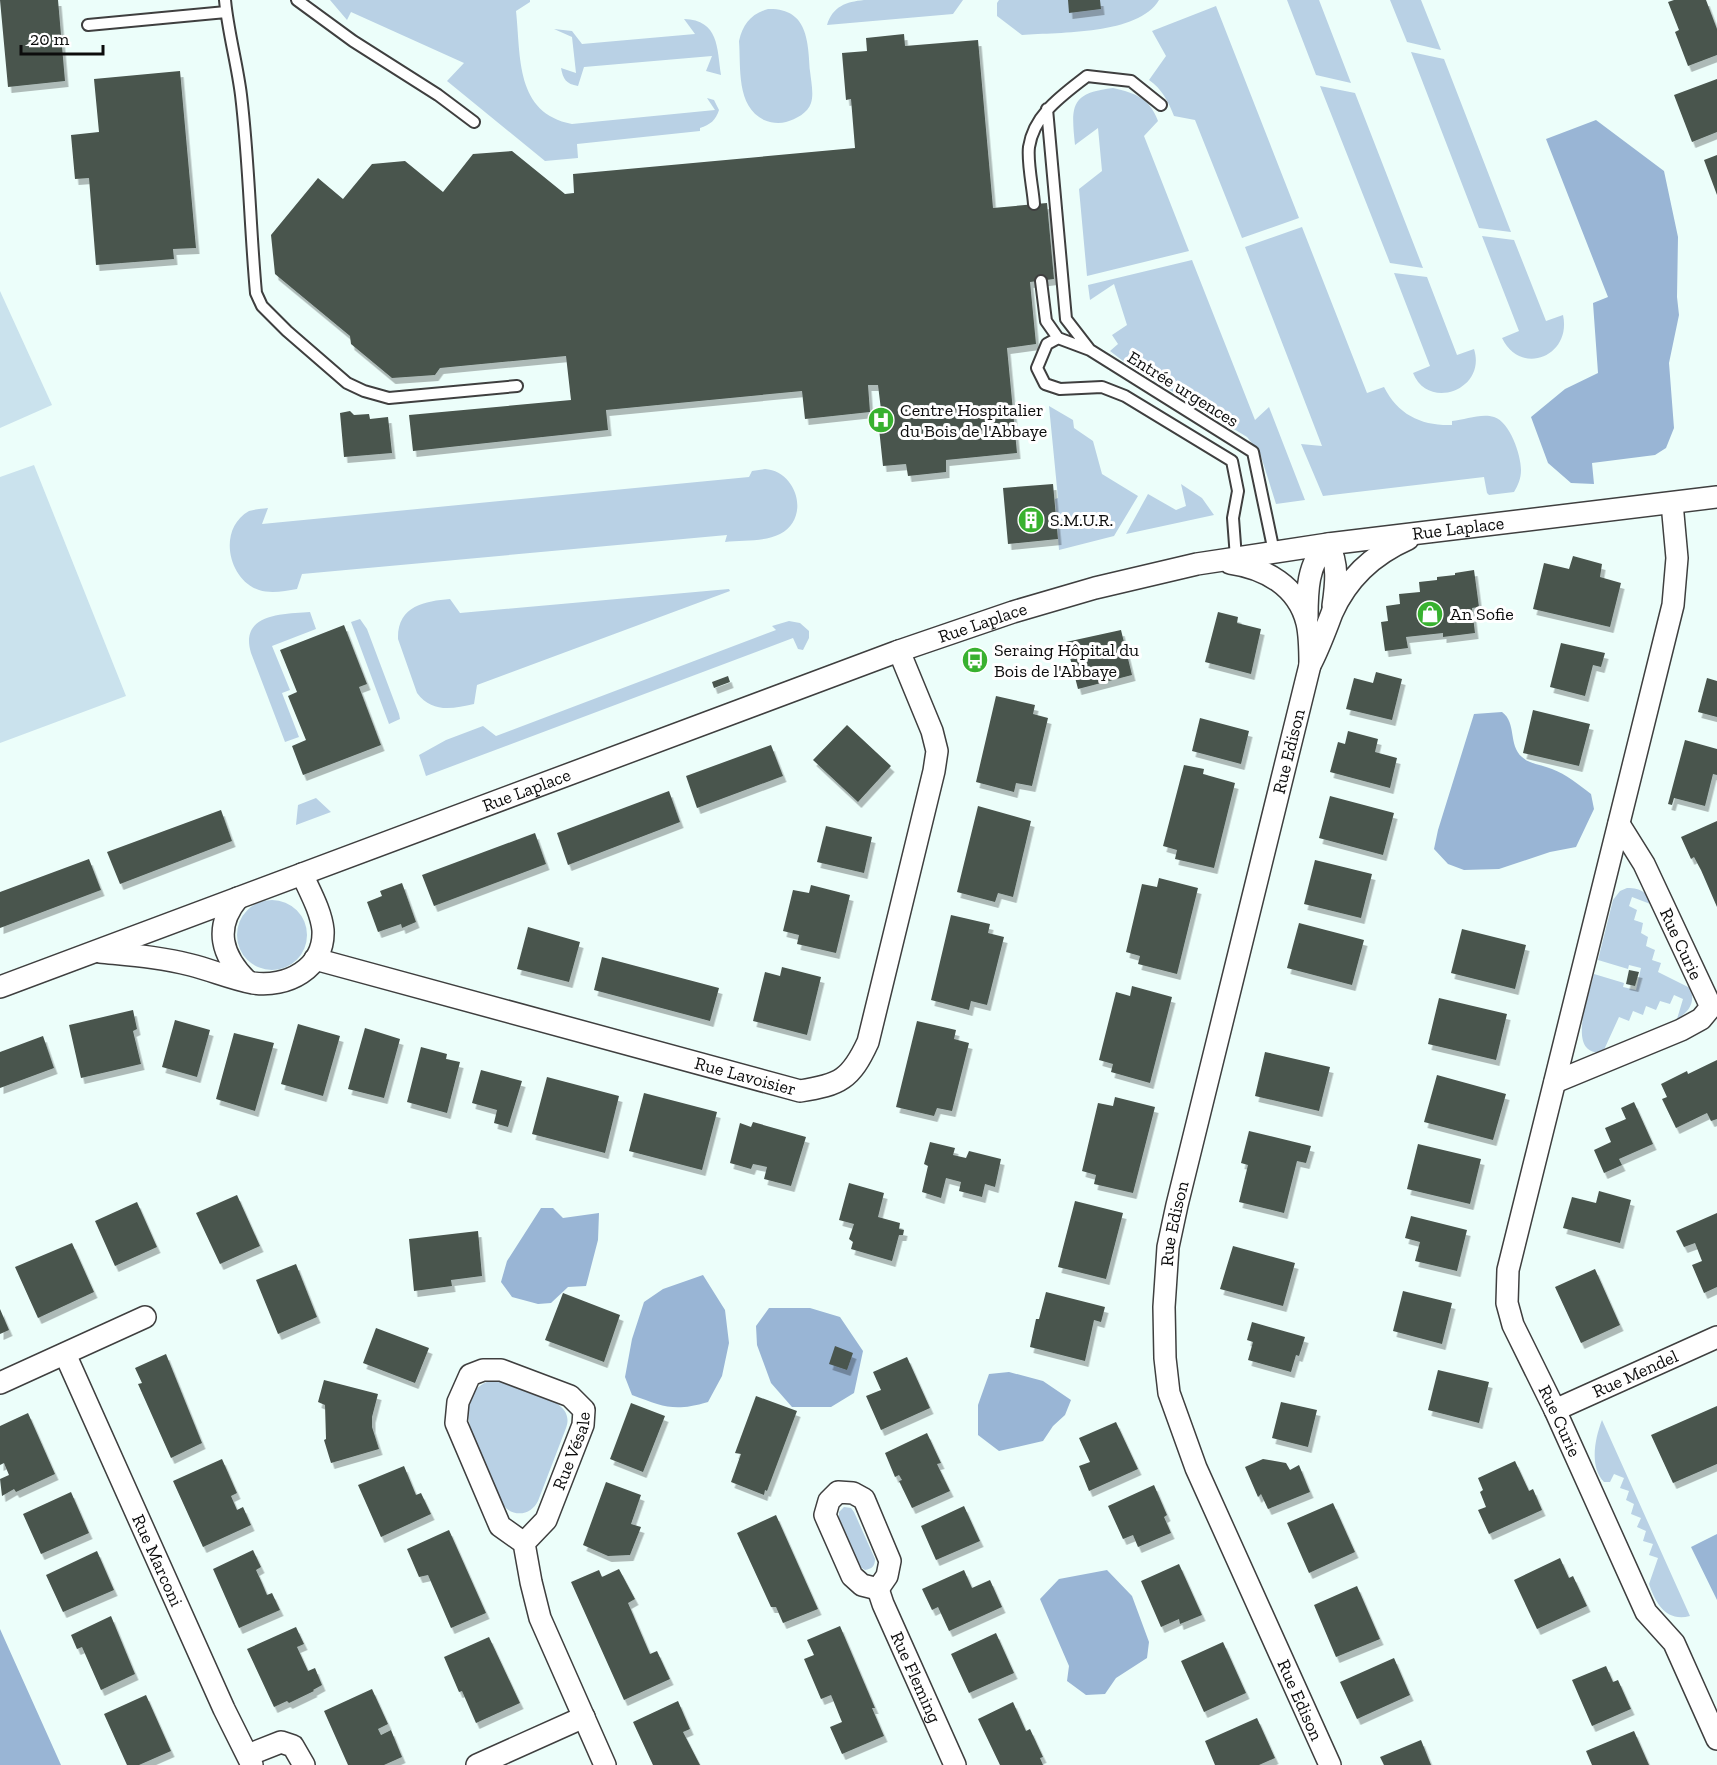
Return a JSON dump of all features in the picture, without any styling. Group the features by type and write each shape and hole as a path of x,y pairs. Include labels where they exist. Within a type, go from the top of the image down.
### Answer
{"street":[{"name":"Rue Laplace","path":"0,987 899,651 1007,614 1073,595 1226,559 1328,544 1707,498"},
{"name":"Rue Curie","path":"1672,503 1677,558 1673,605 1508,1270 1506,1289 1513,1325 1555,1410 1646,1612 1674,1643 1717,1738"},
{"name":"Rue Edison","path":"1329,1765 1196,1468 1169,1393 1164,1358 1164,1307 1168,1247 1310,665 1340,597 1353,579 1366,566 1401,542 1424,532"},
{"path":"1306,622 1309,580 1321,550 1328,544 1334,561 1336,579 1331,615"},
{"name":"Rue Edison","path":"1226,559 1267,573 1292,593 1306,622 1310,665"},
{"name":"Rue Lavoisier","path":"315,959 800,1091 827,1087 844,1079 859,1062 868,1042 937,751 933,731 899,651"},
{"name":"Rue Curie","path":"1555,1082 1681,1030 1701,1019 1711,1008 1644,864 1619,824"},
{"path":"302,874 320,915 323,931 321,946 315,959"},
{"path":"237,898 230,907 225,921 223,941 236,970 247,981"},
{"name":"Rue Laplace","path":"95,951 190,964 247,981 271,984 288,981 304,971 315,959"},
{"path":"0,1383 145,1317"},
{"name":"Rue Mendel","path":"1555,1410 1717,1337"},
{"name":"Rue Marconi","path":"65,1354 233,1729 250,1760"},
{"name":"Rue Vésale","path":"483,1370 501,1370 570,1396 584,1410 583,1425 546,1520 524,1543 500,1526 456,1423 458,1402 470,1375 483,1370"},
{"path":"524,1543 540,1618 605,1765"},
{"name":"Rue Fleming","path":"878,1589 955,1765"},
{"path":"477,1765 584,1717"},
{"path":"250,1760 281,1743 293,1746 304,1765"}],"lane":[{"path":"225,0 229,33 236,54 256,293 262,306 346,383 389,398 517,386"},
{"path":"297,0 362,47 438,95 474,122"},
{"path":"88,25 226,12"},
{"path":"1034,204 1029,148 1036,125 1047,109 1088,76 1131,81 1161,105"},
{"path":"1047,109 1066,319 1090,350"},
{"path":"1041,281 1046,321 1058,338 1047,344 1037,368 1045,384 1060,389 1102,387 1125,396 1232,462 1238,491 1226,559"},
{"name":"Entrée urgences","path":"1058,338 1090,350 1253,452 1274,552"}],"shaded area":[{"path":"330,0 530,0 516,11 524,81 540,108 553,118 572,124 715,110 707,98 714,100 719,110 718,114 710,124 700,128 700,131 577,144 578,158 545,161 447,81 464,63 351,12 347,20"},
{"path":"864,0 963,0 953,14 827,25 833,13 841,6"},
{"path":"999,0 1159,0 1149,11 1134,20 1116,26 1077,32 1022,35 997,16"},
{"path":"1287,0 1319,0 1351,83 1316,75"},
{"path":"1390,0 1421,0 1441,50 1407,42"},
{"path":"1216,6 1299,218 1242,238 1195,120 1174,116 1158,87 1149,80 1166,56 1152,31"},
{"path":"768,9 781,10 798,20 803,28 808,49 811,103 801,115 781,123 764,120 755,114 744,96 740,74 739,41 743,30 752,17"},
{"path":"684,19 704,24 710,30 717,46 721,75 706,71 712,56 584,67 578,86 564,78 561,68 576,73 572,37 554,29 572,31 582,44 695,34"},
{"path":"1411,52 1444,59 1511,232 1479,228"},
{"path":"1320,86 1355,93 1423,268 1390,263"},
{"path":"1113,88 1141,98 1155,113 1158,121 1144,136 1189,251 1087,276 1079,189 1102,171 1098,128 1075,145 1074,111 1081,98 1099,90"},
{"path":"1596,120 1664,171 1678,237 1679,315 1669,363 1674,428 1666,448 1655,455 1592,463 1594,484 1571,483 1548,463 1531,417 1565,389 1598,373 1593,303 1608,297 1546,139"},
{"path":"1302,227 1367,393 1384,387 1396,405 1421,421 1452,425 1452,421 1484,416 1500,420 1510,432 1519,456 1521,470 1514,492 1489,495 1484,477 1323,496 1301,444 1322,446 1245,247"},
{"path":"1482,236 1514,240 1546,321 1563,315 1564,329 1553,351 1532,359 1521,357 1510,350 1502,338 1519,331"},
{"path":"1192,260 1255,420 1269,407 1305,500 1276,504 1260,453 1247,437 1127,364 1110,351 1118,344 1112,335 1127,325 1114,284 1090,300 1088,285"},
{"path":"1394,273 1427,277 1457,355 1474,349 1476,363 1472,375 1464,385 1454,391 1442,393 1431,391 1420,385 1413,373 1430,366"},
{"path":"0,291 52,405 0,428"},
{"path":"1049,406 1073,420 1074,428 1093,441 1102,474 1138,496 1114,536 1059,550 1055,499 1058,498"},
{"path":"34,465 126,696 0,743 0,477"},
{"path":"765,469 776,472 792,486 797,507 790,527 774,537 760,540 725,542 727,535 302,574 297,589 273,592 259,590 248,584 240,576 230,553 230,541 239,519 249,511 256,509 268,508 262,524 749,477 752,471"},
{"path":"1181,484 1202,498 1214,515 1126,534 1148,494 1176,510 1186,506"},
{"path":"729,589 730,591 477,685 474,704 458,707 436,707 417,693 398,639 402,619 407,612 431,601 450,599 460,613"},
{"path":"310,612 316,629 272,646 290,690 282,693 299,737 285,742 251,653 249,640 252,630 266,618"},
{"path":"360,619 367,629 399,714 400,719 389,724 351,622"},
{"path":"789,621 800,623 809,631 809,638 803,650 798,649 793,638 426,776 419,755 446,740 483,726 496,736 776,630 772,626"},
{"path":"1502,712 1507,717 1515,746 1522,757 1532,763 1557,771 1577,783 1591,794 1594,809 1576,847 1550,852 1499,869 1464,870 1448,864 1434,849 1438,830 1474,714"},
{"path":"316,798 331,812 296,825 298,805"},
{"path":"1627,888 1643,892 1653,905 1632,897 1629,906 1637,910 1634,920 1643,923 1641,933 1648,937 1646,946 1655,950 1652,960 1661,963 1658,972 1690,988 1692,1002 1688,1010 1677,1019 1683,999 1674,995 1670,1004 1660,1001 1656,1010 1646,1006 1643,1015 1633,1011 1629,1021 1619,1017 1603,1052 1591,1051 1585,1045 1582,1022 1594,974 1624,983 1623,987 1636,990 1641,968 1629,965 1628,969 1598,960 1613,900 1620,891"},
{"path":"272,900 285,903 297,910 304,922 307,935 304,948 297,960 285,967 272,970 259,967 247,960 240,948 237,935 240,922 247,910 259,903"},
{"path":"541,1208 553,1208 563,1218 599,1213 598,1240 586,1286 568,1287 551,1303 538,1304 512,1297 501,1282 507,1261"},
{"path":"703,1275 725,1310 729,1343 722,1376 708,1402 686,1407 669,1407 632,1395 625,1377 632,1339 644,1302 663,1289"},
{"path":"769,1308 810,1308 840,1317 863,1351 854,1393 831,1407 792,1407 771,1383 757,1345 756,1326"},
{"path":"1009,1372 1043,1381 1071,1400 1065,1415 1053,1426 1043,1441 999,1451 978,1435 978,1405 989,1374"},
{"path":"489,1381 497,1381 556,1403 565,1411 567,1417 566,1428 538,1501 529,1511 516,1513 507,1509 474,1438 468,1411 470,1399 477,1389"},
{"path":"1602,1420 1690,1616 1668,1614 1655,1598 1649,1584 1658,1558 1649,1555 1653,1544 1643,1541 1646,1531 1637,1527 1641,1518 1631,1514 1634,1504 1626,1500 1629,1491 1620,1488 1624,1478 1614,1474 1610,1482 1604,1482 1599,1476 1596,1469 1595,1452"},
{"path":"844,1507 851,1508 854,1512 875,1559 870,1569 865,1570 860,1567 839,1518 839,1512"},
{"path":"1717,1534 1717,1600 1691,1547"},
{"path":"1107,1570 1132,1596 1149,1642 1147,1658 1116,1678 1105,1694 1086,1695 1067,1681 1069,1666 1040,1599 1059,1579"},
{"path":"0,1629 61,1765 0,1765"}],"building":[{"path":"0,0 58,0 65,81 8,87"},
{"path":"1068,0 1100,0 1101,9 1069,13"},
{"path":"1706,0 1717,29 1717,55 1688,66 1675,32 1679,30 1668,2"},
{"path":"904,34 905,46 978,40 993,208 1047,203 1054,279 1030,282 1036,344 1007,348 1017,453 946,460 946,472 908,476 906,464 883,466 878,419 882,418 878,385 868,385 870,412 805,419 802,391 606,410 608,430 413,451 409,415 571,400 566,356 440,368 435,375 392,378 351,344 350,336 275,274 271,235 318,178 343,199 372,164 405,161 443,192 473,154 512,151 565,194 574,193 573,174 855,148 851,99 846,100 842,53 867,51 866,38"},
{"path":"180,71 196,248 173,249 174,259 96,265 89,178 75,179 71,135 99,132 94,79"},
{"path":"1717,79 1717,132 1692,142 1674,95"},
{"path":"1717,155 1717,195 1704,160"},
{"path":"350,411 354,415 369,414 370,419 388,417 392,453 344,457 340,413"},
{"name":"S.M.U.R.","path":"1053,484 1058,539 1008,544 1003,488"},
{"path":"1573,556 1602,564 1600,577 1621,583 1610,627 1533,609 1544,563 1569,569"},
{"name":"An Sofie","path":"1474,570 1479,607 1472,608 1475,633 1443,637 1443,633 1406,637 1408,648 1385,651 1381,622 1388,621 1386,606 1400,604 1399,594 1420,592 1419,582 1437,580 1437,577"},
{"path":"1218,612 1238,617 1237,623 1261,629 1251,674 1205,662"},
{"path":"344,625 367,684 359,687 381,745 303,775 292,746 306,740 288,696 297,692 280,650"},
{"path":"1121,630 1132,675 1078,689 1066,642"},
{"path":"1561,643 1605,653 1601,667 1593,665 1585,696 1550,687"},
{"path":"1376,672 1402,679 1392,720 1346,709 1354,678 1373,683"},
{"path":"728,676 730,682 714,688 712,682"},
{"path":"1707,678 1717,681 1717,717 1698,712"},
{"path":"996,696 1035,705 1033,714 1048,718 1032,786 1016,783 1014,792 976,782"},
{"path":"1533,710 1590,724 1579,766 1523,753"},
{"path":"1200,718 1249,731 1241,764 1192,751"},
{"path":"847,725 891,766 858,802 813,760"},
{"path":"1348,731 1378,739 1375,752 1397,758 1390,788 1330,772 1338,742 1345,744"},
{"path":"1685,740 1717,749 1717,775 1713,774 1705,806 1674,798 1672,805 1668,804"},
{"path":"771,745 783,776 697,808 686,776"},
{"path":"1184,765 1204,769 1203,774 1235,783 1214,868 1175,859 1177,850 1163,846"},
{"path":"669,791 680,822 568,865 557,833"},
{"path":"1330,796 1394,813 1383,855 1319,838"},
{"path":"978,806 1031,821 1013,897 998,893 995,902 957,892"},
{"path":"221,810 232,841 120,884 107,852"},
{"path":"1717,821 1717,907 1701,870 1694,857 1691,859 1681,837"},
{"path":"826,826 872,837 864,873 817,862"},
{"path":"535,833 546,864 434,906 422,875"},
{"path":"89,859 101,890 0,928 0,892"},
{"path":"1315,860 1372,874 1361,918 1304,904"},
{"path":"1159,878 1198,888 1177,974 1138,964 1140,956 1126,952 1142,884 1157,887"},
{"path":"402,883 416,922 402,928 401,924 378,932 367,902 382,896 380,891"},
{"path":"811,885 850,895 836,953 797,944 799,935 783,931 793,890 809,893"},
{"path":"951,915 990,924 988,933 1004,937 987,1005 971,1001 969,1010 931,1000"},
{"path":"1299,923 1364,940 1352,985 1287,968"},
{"path":"528,927 580,942 569,982 517,969"},
{"path":"1462,929 1526,945 1515,989 1451,973"},
{"path":"602,957 719,988 710,1021 594,990"},
{"path":"782,967 821,977 807,1035 753,1021 765,972 780,976"},
{"path":"1629,970 1639,972 1635,986 1626,984"},
{"path":"1132,986 1172,997 1150,1083 1111,1072 1113,1064 1099,1060 1116,992 1130,996"},
{"path":"1439,998 1507,1014 1496,1060 1428,1044"},
{"path":"133,1010 137,1029 133,1031 141,1064 81,1078 69,1025"},
{"path":"175,1020 210,1030 197,1077 162,1067"},
{"path":"917,1021 956,1030 954,1039 969,1043 952,1111 937,1108 934,1116 896,1107"},
{"path":"298,1024 340,1036 323,1096 281,1084"},
{"path":"365,1028 400,1039 384,1098 348,1089"},
{"path":"234,1033 274,1043 255,1111 216,1099"},
{"path":"43,1036 54,1068 0,1088 0,1052"},
{"path":"421,1047 447,1054 446,1059 460,1062 447,1113 407,1102"},
{"path":"1265,1052 1330,1067 1319,1111 1255,1096"},
{"path":"1717,1060 1717,1119 1711,1121 1707,1113 1676,1128 1662,1099 1667,1097 1661,1084"},
{"path":"481,1070 522,1081 508,1127 494,1123 497,1110 472,1103"},
{"path":"1437,1075 1506,1094 1493,1140 1424,1122"},
{"path":"547,1077 619,1096 605,1153 532,1134"},
{"path":"644,1093 717,1112 702,1170 629,1151"},
{"path":"1115,1097 1155,1107 1133,1193 1094,1184 1096,1175 1082,1171 1098,1103 1113,1106"},
{"path":"1634,1102 1653,1144 1619,1159 1622,1165 1604,1173 1594,1150 1611,1142 1605,1128 1626,1119 1621,1108"},
{"path":"753,1122 806,1137 791,1186 764,1179 767,1167 753,1164 751,1169 730,1163 740,1123 751,1127"},
{"path":"1249,1131 1311,1146 1306,1163 1297,1161 1284,1213 1239,1202 1248,1165 1241,1163"},
{"path":"930,1142 955,1148 953,1155 966,1158 969,1151 1001,1159 995,1187 985,1184 982,1197 959,1191 961,1182 946,1178 941,1198 922,1192 928,1166 924,1164"},
{"path":"1418,1144 1481,1159 1470,1204 1407,1189"},
{"path":"849,1183 884,1193 878,1217 900,1223 899,1229 904,1230 903,1235 899,1235 892,1261 851,1249 853,1242 849,1239 854,1224 839,1220"},
{"path":"1599,1191 1631,1200 1620,1243 1563,1228 1572,1197 1596,1203"},
{"path":"237,1195 260,1246 220,1264 196,1213"},
{"path":"1075,1201 1123,1213 1106,1279 1058,1267"},
{"path":"137,1202 157,1247 115,1266 95,1221"},
{"path":"1717,1213 1717,1287 1704,1293 1692,1265 1702,1261 1695,1243 1684,1247 1676,1231"},
{"path":"1411,1216 1467,1230 1457,1271 1415,1261 1420,1242 1405,1238"},
{"path":"478,1231 482,1276 451,1280 452,1286 414,1291 409,1239"},
{"path":"72,1243 94,1292 38,1318 15,1267"},
{"path":"1233,1246 1295,1263 1283,1306 1220,1289"},
{"path":"296,1264 317,1317 278,1334 256,1280"},
{"path":"1595,1269 1620,1325 1581,1343 1555,1287"},
{"path":"1403,1291 1452,1303 1442,1344 1393,1331"},
{"path":"1046,1292 1105,1307 1101,1322 1094,1320 1085,1361 1030,1347 1036,1319 1039,1319"},
{"path":"563,1293 620,1315 604,1362 545,1340"},
{"path":"0,1309 9,1330 0,1334"},
{"path":"1252,1322 1305,1337 1291,1372 1248,1360 1253,1342 1247,1340"},
{"path":"376,1328 429,1348 415,1383 363,1363"},
{"path":"835,1346 853,1353 847,1370 829,1364"},
{"path":"166,1354 202,1443 171,1458 138,1384 142,1383 135,1368"},
{"path":"907,1357 930,1408 881,1430 866,1396 881,1390 873,1372"},
{"path":"1438,1370 1489,1382 1479,1423 1428,1410"},
{"path":"324,1380 378,1394 372,1427 379,1449 331,1463 324,1440 326,1439 325,1405 318,1402"},
{"path":"756,1396 797,1411 764,1495 731,1482 741,1454 735,1453"},
{"path":"1281,1402 1317,1410 1308,1447 1272,1438"},
{"path":"631,1403 665,1416 643,1472 610,1459"},
{"path":"1717,1406 1717,1464 1673,1483 1651,1435"},
{"path":"28,1413 55,1474 16,1492 14,1489 2,1496 0,1479 9,1475 4,1463 0,1465 0,1426"},
{"path":"1116,1422 1138,1469 1089,1491 1079,1466 1090,1462 1079,1438"},
{"path":"927,1433 941,1463 937,1464 950,1491 912,1508 899,1481 902,1480 899,1475 895,1477 885,1453"},
{"path":"222,1459 237,1493 231,1496 237,1510 243,1507 251,1525 203,1547 173,1481"},
{"path":"1263,1459 1286,1463 1290,1470 1299,1465 1310,1492 1268,1509 1261,1494 1258,1497 1245,1467"},
{"path":"1515,1461 1529,1491 1533,1489 1542,1510 1489,1534 1478,1510 1486,1507 1478,1478"},
{"path":"404,1466 416,1495 421,1493 431,1514 381,1537 358,1485"},
{"path":"606,1482 641,1495 631,1524 641,1527 630,1555 608,1556 583,1545"},
{"path":"1154,1485 1167,1515 1164,1517 1171,1533 1138,1547 1133,1535 1123,1539 1108,1506"},
{"path":"71,1492 89,1533 41,1554 23,1514"},
{"path":"1333,1503 1355,1552 1309,1573 1287,1523"},
{"path":"964,1506 980,1541 936,1560 921,1526"},
{"path":"776,1515 818,1609 783,1623 776,1607 771,1607 737,1533"},
{"path":"449,1530 486,1613 451,1628 428,1575 419,1577 407,1549"},
{"path":"253,1550 261,1567 256,1570 267,1595 272,1593 280,1610 239,1628 213,1569"},
{"path":"97,1551 114,1590 63,1612 46,1575"},
{"path":"1560,1558 1569,1578 1573,1576 1587,1606 1537,1629 1514,1580"},
{"path":"1179,1564 1202,1615 1180,1624 1179,1619 1161,1627 1141,1581"},
{"path":"619,1569 635,1599 628,1603 650,1654 657,1651 670,1679 624,1700 571,1582 599,1570 602,1577"},
{"path":"964,1570 972,1588 990,1580 1002,1607 949,1631 938,1607 932,1610 922,1589"},
{"path":"1357,1586 1380,1639 1336,1657 1314,1605"},
{"path":"111,1616 135,1674 101,1690 82,1647 77,1649 71,1635"},
{"path":"840,1626 875,1708 872,1708 884,1736 842,1754 830,1727 842,1722 831,1695 821,1699 804,1659 814,1655 807,1640"},
{"path":"296,1627 304,1644 297,1647 308,1671 315,1668 322,1685 289,1703 287,1701 274,1707 247,1649"},
{"path":"996,1633 1014,1673 969,1693 951,1654"},
{"path":"489,1637 520,1703 476,1723 444,1657"},
{"path":"1223,1642 1246,1693 1204,1712 1181,1661"},
{"path":"1394,1658 1410,1695 1357,1719 1340,1682"},
{"path":"1606,1666 1613,1682 1618,1680 1631,1709 1592,1726 1572,1680"},
{"path":"372,1689 388,1724 378,1729 381,1735 391,1730 402,1757 384,1765 348,1765 324,1711"},
{"path":"146,1695 171,1751 139,1765 127,1765 104,1714"},
{"path":"678,1701 690,1729 683,1732 700,1765 653,1765 633,1722"},
{"path":"1013,1702 1026,1731 1030,1729 1043,1757 1040,1758 1043,1765 1000,1765 978,1719"},
{"path":"1257,1718 1275,1758 1259,1765 1215,1765 1205,1741"},
{"path":"1634,1731 1649,1765 1592,1765 1586,1751"},
{"path":"1421,1740 1431,1765 1384,1765 1380,1757"}],"place":[{"name":"Centre Hospitalier du Bois de l'Abbaye","path":"881,420"},
{"name":"S.M.U.R.","path":"1031,520"},
{"name":"An Sofie","path":"1430,614"},
{"name":"Seraing Hôpital du Bois de l'Abbaye","path":"975,660"}]}
